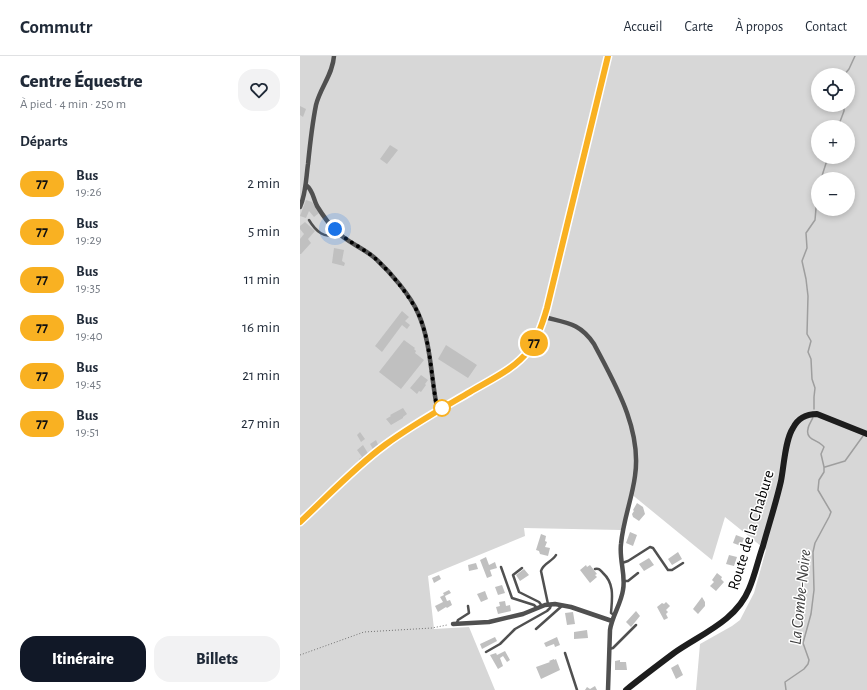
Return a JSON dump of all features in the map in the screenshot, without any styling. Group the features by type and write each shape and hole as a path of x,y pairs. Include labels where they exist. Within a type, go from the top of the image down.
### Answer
{"main road":[{"name":"Route de la Chabure","path":"626,690 674,653 730,616 741,604 749,590 754,574 780,483 789,437 796,422 808,414 817,414 867,434"}],"street":[{"path":"300,206 304,198 318,95 332,68 334,56"},
{"path":"300,522 355,470 384,446 439,410 487,382 521,358 534,343 544,317 608,56"},
{"path":"306,185 310,189 322,214 338,233 376,259 410,299 418,313 426,338 436,402 439,410"},
{"path":"544,317 579,328 588,336 605,364 625,407 634,438 637,462 632,496 621,544 624,581 623,591 610,630 608,690"},
{"path":"455,624 489,622 523,614 542,606 550,605 563,605 612,621"}],"lane":[{"path":"309,220 322,234 330,236 338,233"},
{"path":"622,563 628,561 650,546 668,570 672,570 683,563"},
{"path":"486,652 500,644 515,629 547,611 551,607 541,571 543,566 554,559 556,554"},
{"path":"502,567 512,598 534,605 537,608"},
{"path":"522,568 513,575 519,592 540,603 542,606"},
{"path":"595,569 598,568 602,571 610,581 612,595 611,614 614,616"},
{"path":"624,581 628,581 638,573"},
{"path":"536,629 563,605"},
{"path":"455,624 458,620 469,613 468,606"},
{"path":"609,650 613,648 636,625"},
{"path":"565,653 577,690"}],"path":[{"path":"300,655 364,632 432,628 455,624"}],"shaded area":[{"path":"300,56 867,56 867,690 696,690 700,644 740,620 754,593 766,550 725,517 712,560 630,493 621,530 524,528 525,536 428,576 434,629 469,627 495,690 300,690"}],"building":[{"path":"300,106 306,109 303,117 300,115"},
{"path":"390,145 398,150 387,164 380,159"},
{"path":"306,200 312,202 319,213 314,217 309,211 306,218 300,216"},
{"path":"305,222 315,231 308,239 311,243 300,254 300,239 304,234 300,229 300,226"},
{"path":"334,248 344,250 342,261 345,263 344,266 332,263"},
{"path":"402,311 409,317 405,321 410,325 407,329 402,325 382,352 375,346"},
{"path":"404,340 415,348 415,353 424,360 401,389 379,372"},
{"path":"446,345 477,365 468,378 438,359"},
{"path":"421,375 428,380 421,392 419,391 417,394 410,388"},
{"path":"403,408 407,414 391,425 386,419"},
{"path":"360,432 365,439 361,442 357,435"},
{"path":"376,440 379,447 374,451 370,444"},
{"path":"363,445 369,455 361,462 359,459 362,457 357,450"},
{"path":"637,503 643,507 645,514 639,521 633,517 632,514"},
{"path":"630,532 637,535 633,546 626,543"},
{"path":"541,534 546,536 545,541 547,542 545,547 550,548 548,556 540,554 539,551 536,550"},
{"path":"736,535 744,538 741,546 733,543"},
{"path":"678,552 682,559 672,565 668,559"},
{"path":"729,555 737,557 734,566 726,564"},
{"path":"486,557 489,565 495,562 497,568 490,570 492,576 487,578 480,560"},
{"path":"649,558 654,565 644,571 639,564"},
{"path":"476,563 478,569 469,571 468,565"},
{"path":"586,565 587,567 590,565 597,574 595,575 597,577 590,583 580,570"},
{"path":"524,569 529,575 520,581 516,575"},
{"path":"717,573 722,577 721,579 724,582 716,591 710,586 714,582 712,580"},
{"path":"439,575 441,579 434,583 432,578"},
{"path":"502,585 505,593 498,595 495,587"},
{"path":"449,590 451,593 445,596 447,601 450,600 452,605 438,612 435,606 443,602 440,597 444,595 443,593"},
{"path":"485,591 488,599 481,602 477,594"},
{"path":"702,597 705,602 705,606 698,614 693,609"},
{"path":"505,601 506,606 510,605 511,611 498,614 496,607 500,606 499,602"},
{"path":"666,602 670,606 666,610 668,612 666,614 668,618 664,620 657,607"},
{"path":"636,611 640,616 631,627 626,622"},
{"path":"573,612 575,624 567,625 565,613"},
{"path":"587,630 588,638 574,639 574,632"},
{"path":"495,637 497,641 482,649 480,644"},
{"path":"557,637 560,645 555,647 554,644 546,647 544,643"},
{"path":"505,651 510,660 507,662 503,656 500,658 503,666 498,669 490,655 496,653 497,655"},
{"path":"556,659 560,670 541,679 536,667"},
{"path":"620,660 620,662 626,662 627,670 615,670 615,661"},
{"path":"678,664 683,675 676,679 671,668"},
{"path":"595,686 597,690 585,690 587,687 590,689"}],"waterway":[{"name":"La Combe-Noire","path":"849,68 855,56"},
{"name":"La Combe-Noire","path":"841,120 844,112"},
{"name":"La Combe-Noire","path":"823,172 826,164"},
{"name":"La Combe-Noire","path":"814,409 815,388 812,379 811,359 808,352 811,341 807,334 808,296 802,261 807,248 806,233 815,220 815,216"},
{"name":"La Combe-Noire","path":"786,690 785,682 804,669 808,664 809,660 803,643 811,614 814,590 813,552 815,543 831,512 818,490 819,480 824,472 821,454 824,447 810,438 808,433 808,428 813,417"},
{"path":"825,467 845,461 863,436"}],"bus line":[{"name":"77","path":"300,522 355,470 384,446 439,410 506,370 521,358 534,343 542,325 547,308 608,56"}],"route":[{"path":"335,229 342,236 376,259 410,299 418,313 425,334 436,402 439,410 442,408"}]}
